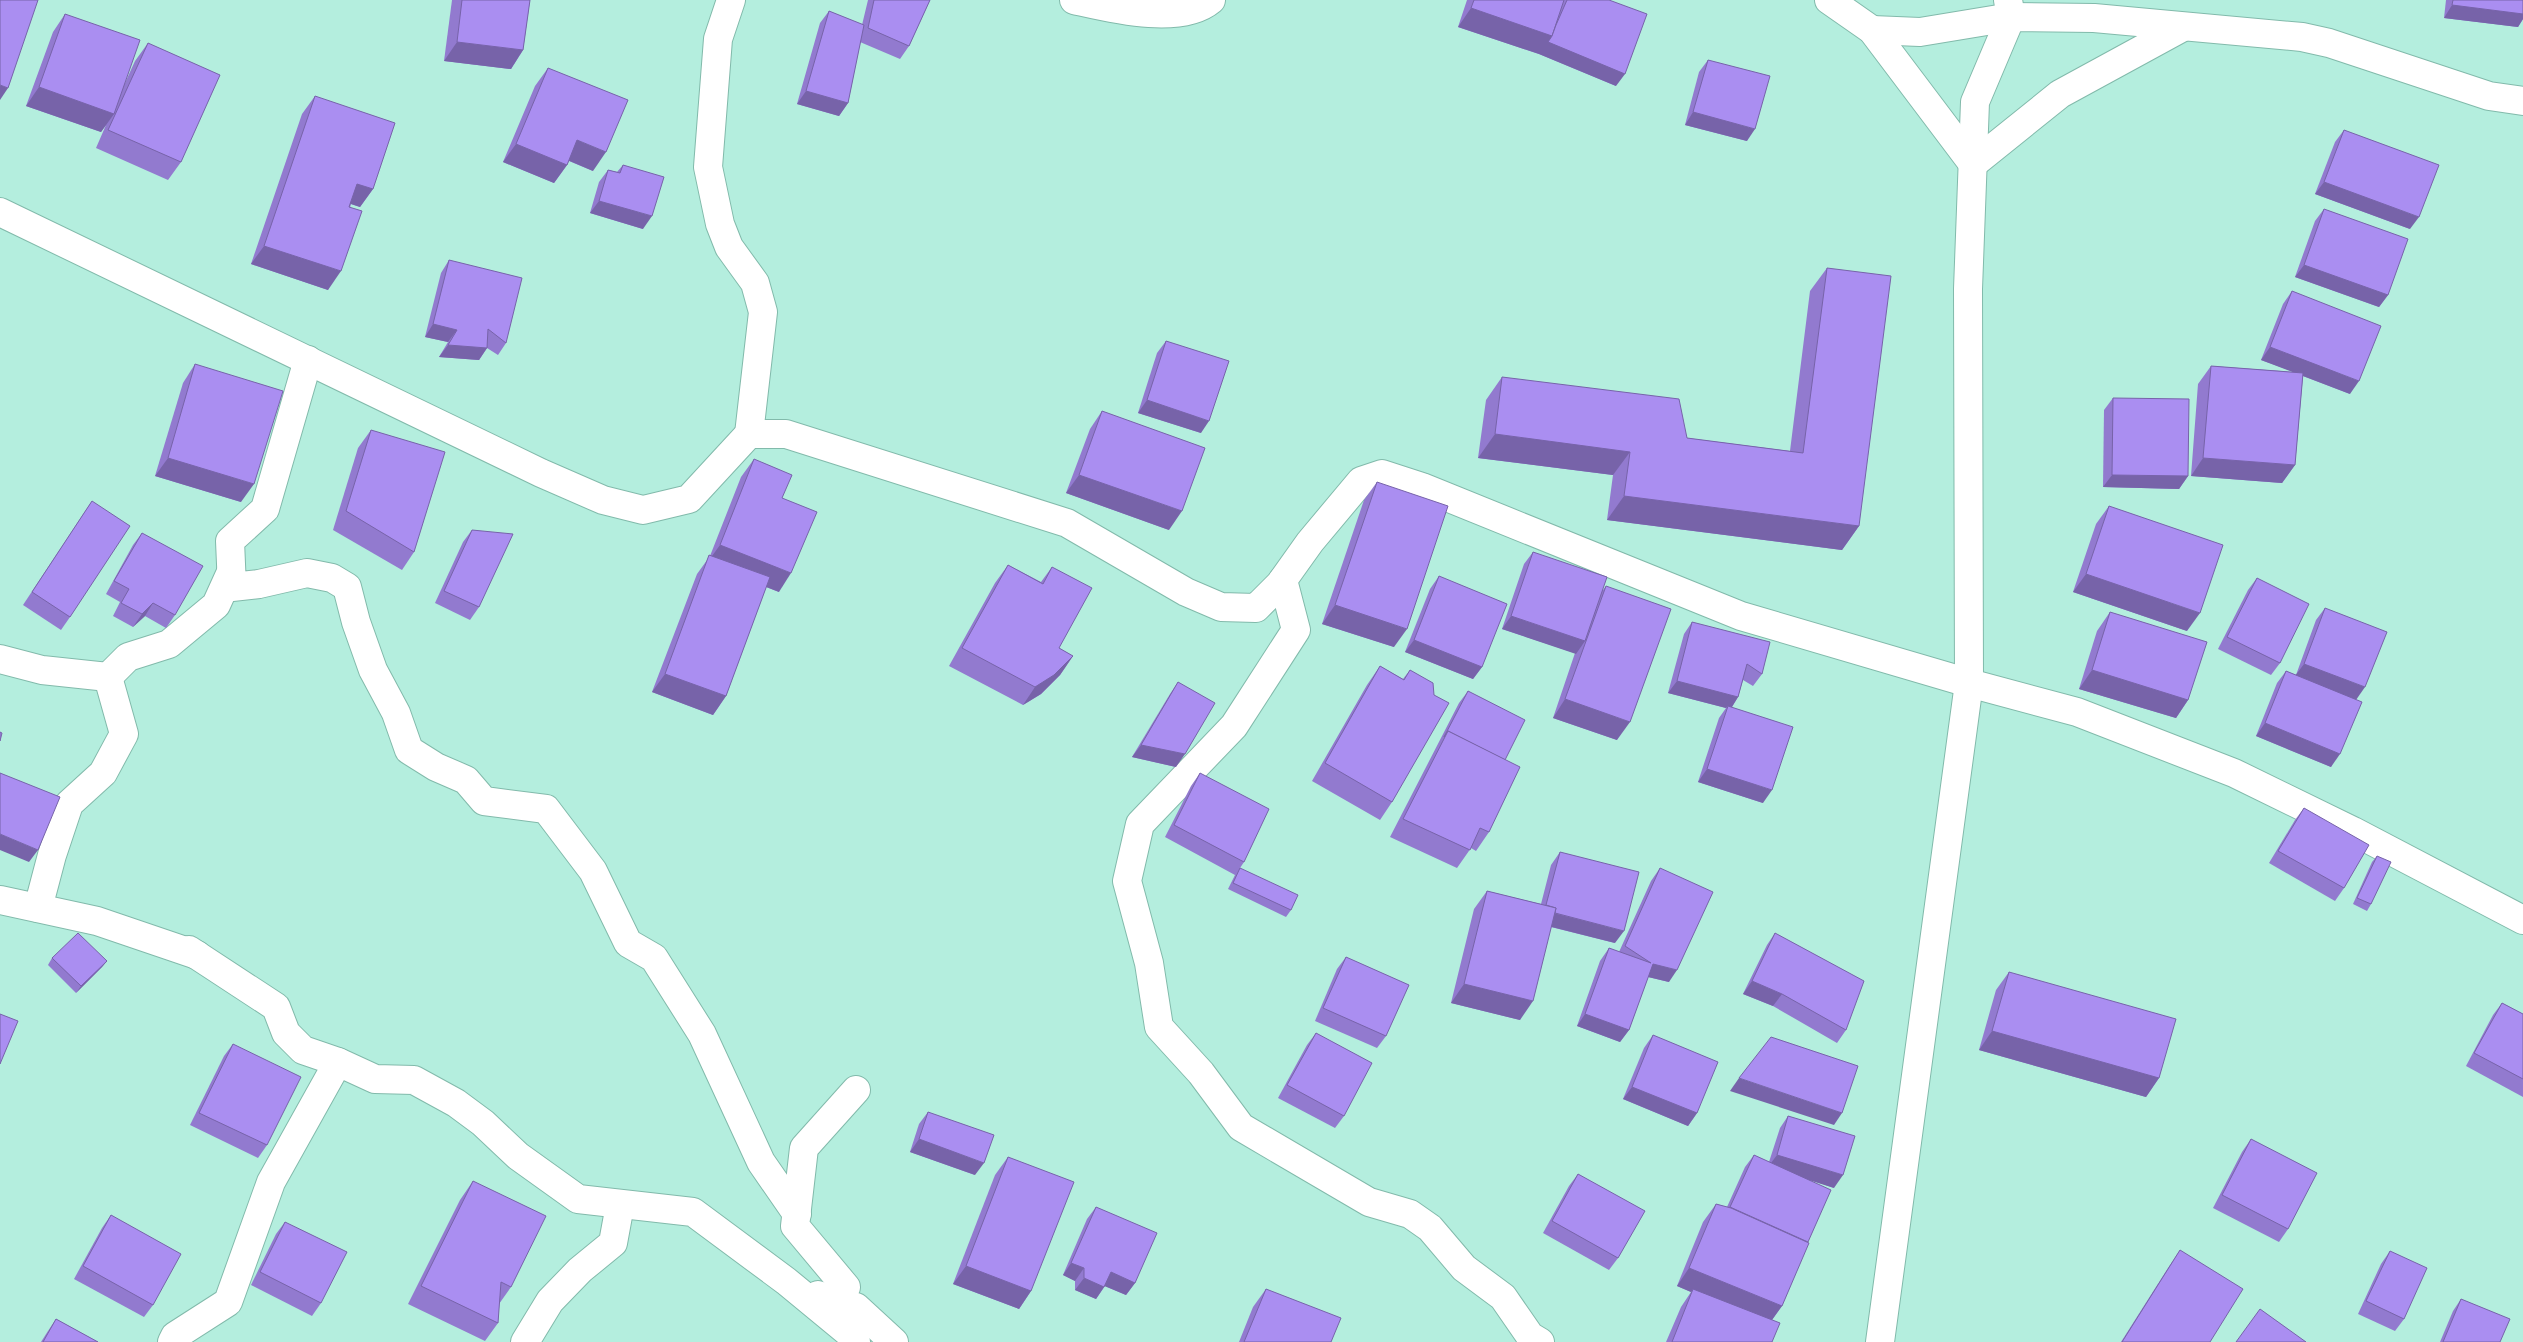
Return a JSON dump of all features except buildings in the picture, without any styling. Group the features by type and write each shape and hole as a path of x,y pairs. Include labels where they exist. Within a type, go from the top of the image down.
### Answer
{"street":[{"path":"0,212 603,500 643,510 689,499 749,434 763,312 755,283 728,246 720,224 708,167 718,39 731,0"},
{"path":"1074,0 1148,14 1201,8 1211,0"},
{"path":"1829,0 1872,30 1973,164"},
{"path":"1872,30 1920,32 2010,8 2183,27 2302,37 2329,43 2489,96 2523,101"},
{"path":"1880,1342 1969,683 1968,289 1975,102 2010,8"},
{"path":"1973,164 2060,94 2183,27"},
{"path":"308,360 266,509 230,541 232,587 259,584 307,573 332,578 347,587 356,622 373,670 396,713 410,750 436,767 466,780 484,801 546,809 593,871 628,943 654,958 702,1034 761,1162 797,1214"},
{"path":"749,434 786,434 1067,523 1186,592 1221,607 1256,608 1283,580 1310,542 1361,481 1382,474 1448,498 1741,616 1969,683 2077,712 2234,773 2523,920"},
{"path":"0,659 42,670 108,676 128,657 170,644 216,605 231,572"},
{"path":"1283,580 1296,630 1234,726 1140,824 1127,881 1149,963 1159,1027 1202,1073 1241,1127 1369,1202 1410,1214 1430,1228 1464,1268 1503,1297 1530,1336 1540,1342"},
{"path":"38,908 52,855 69,804 103,773 124,734 108,676"},
{"path":"0,900 97,920 193,953 276,1007 286,1033 303,1050 338,1062 375,1079 414,1080 456,1103 482,1123 518,1156 578,1199 693,1212 795,1288 854,1336 856,1342"},
{"path":"172,1342 175,1336 228,1302 271,1182 338,1062"},
{"path":"833,1299 846,1287 795,1226 804,1148 856,1090"},
{"path":"525,1342 550,1301 580,1270 613,1243 620,1205"},
{"path":"795,1288 856,1307 894,1342"}]}
